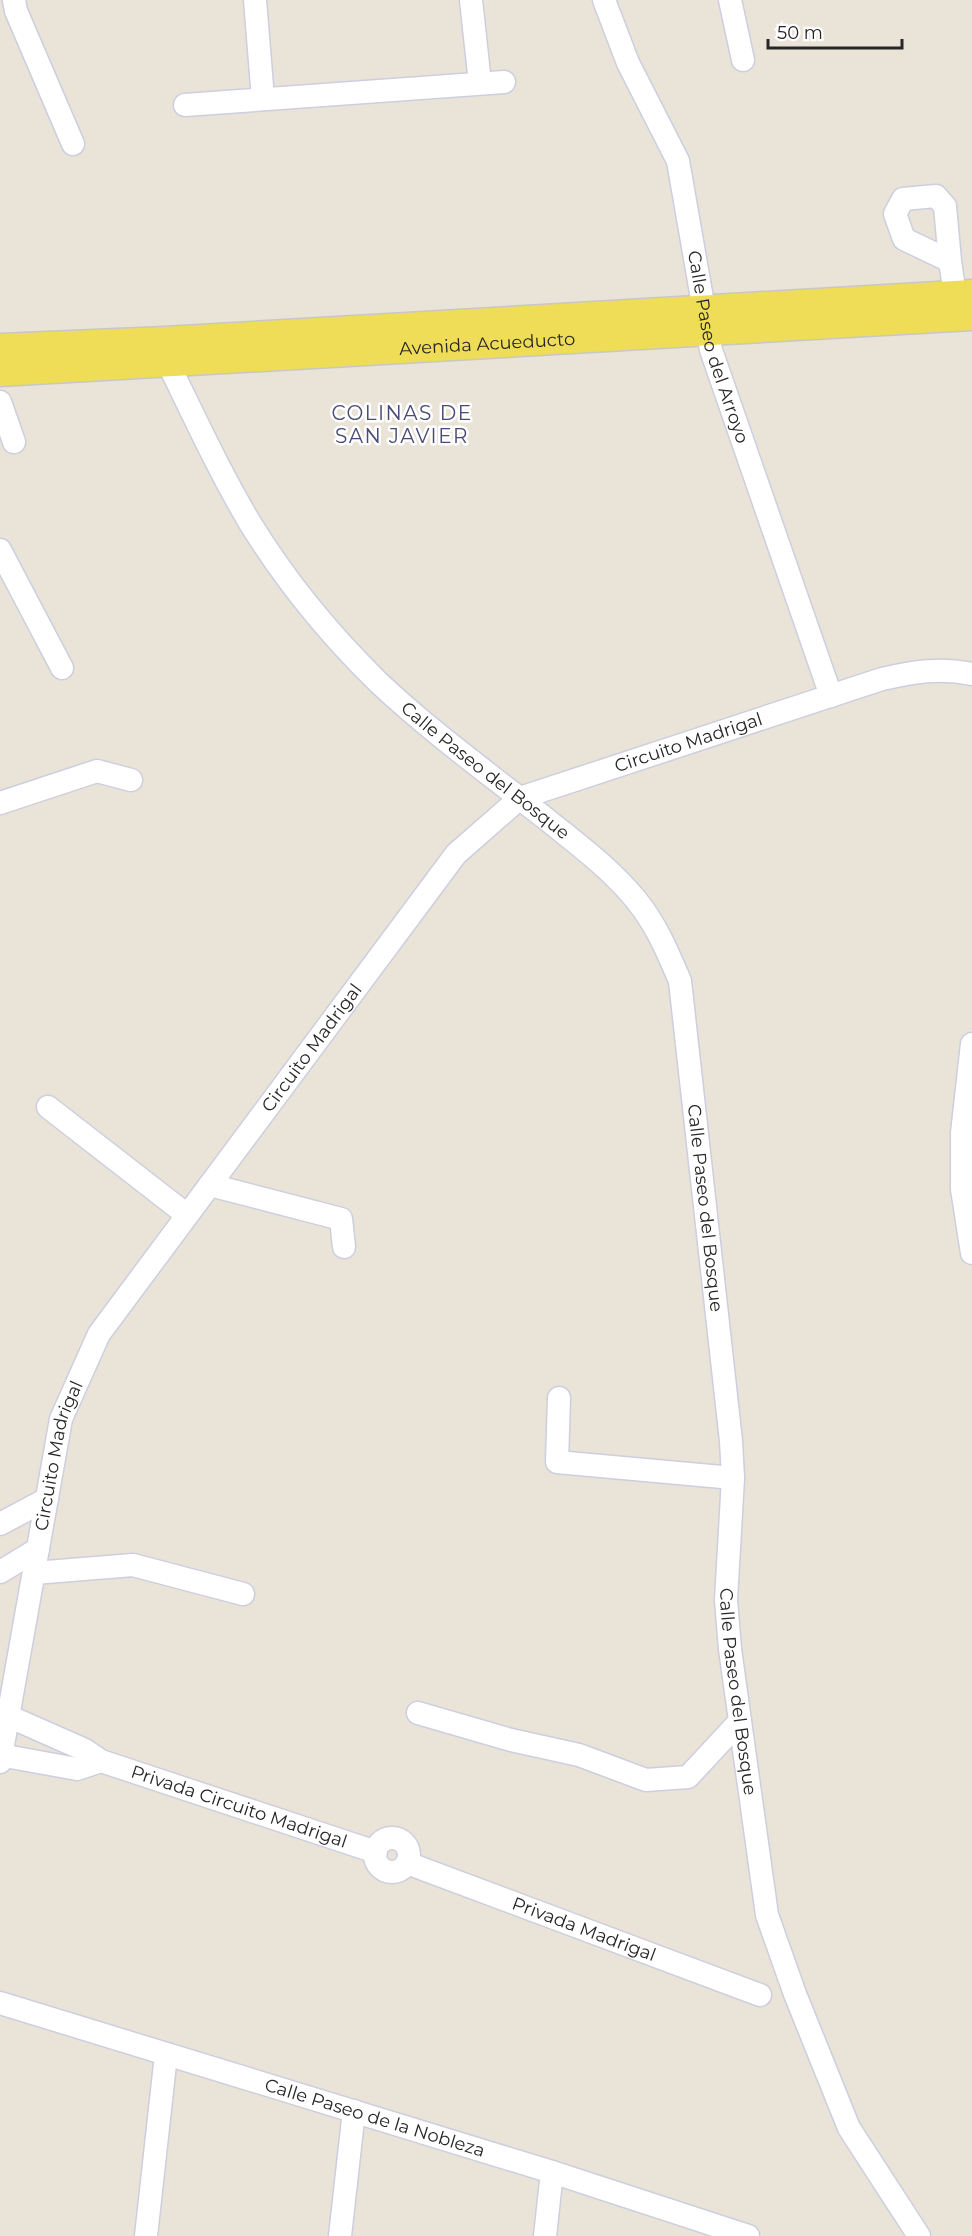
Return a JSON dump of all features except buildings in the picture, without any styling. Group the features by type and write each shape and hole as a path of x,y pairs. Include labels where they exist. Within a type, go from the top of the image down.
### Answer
{"main road":[{"name":"Avenida Acueducto","path":"0,372 166,351 706,320 966,302"},
{"name":"Avenida Acueducto","path":"0,348 166,351"}],"street":[{"path":"14,0 16,11 73,144"},
{"path":"255,0 262,99"},
{"path":"471,0 480,83"},
{"name":"Calle Paseo del Arroyo","path":"604,0 628,63 678,161 715,361 831,696"},
{"path":"730,0 743,60"},
{"path":"185,105 504,82"},
{"path":"950,261 966,302"},
{"name":"Calle Paseo del Bosque","path":"166,351 220,470 251,524 287,577 320,618 376,680 423,724 610,870 659,933 680,981 731,1441 733,1479 726,1600 730,1649 767,1915 849,2128 920,2236"},
{"path":"0,402 14,442"},
{"path":"0,550 62,668"},
{"name":"Circuito Madrigal","path":"0,1757 61,1419 99,1334 456,854 520,798 882,679 921,670 972,674"},
{"path":"0,803 97,771 131,780"},
{"path":"972,1044 962,1132 962,1190 972,1253"},
{"path":"48,1107 188,1215"},
{"path":"210,1185 341,1219 344,1247"},
{"path":"559,1398 557,1462 733,1479"},
{"path":"0,1524 47,1499"},
{"path":"0,1572 38,1549"},
{"path":"34,1573 132,1565 243,1594"},
{"path":"418,1713 511,1740 579,1755 646,1780 688,1777 740,1721"},
{"name":"Privada Circuito Madrigal","path":"8,1716 85,1750 101,1761 376,1852 384,1840 398,1839 408,1849 407,1863"},
{"path":"0,1757 77,1769 101,1761"},
{"name":"Privada Madrigal","path":"407,1863 760,1995"},
{"name":"Calle Paseo de la Nobleza","path":"0,2003 552,2172 737,2234"},
{"path":"146,2236 166,2055"},
{"path":"340,2236 354,2111"},
{"path":"545,2236 552,2172"}],"district":[{"name":"COLINAS DE SAN JAVIER","path":"402,424"}]}
